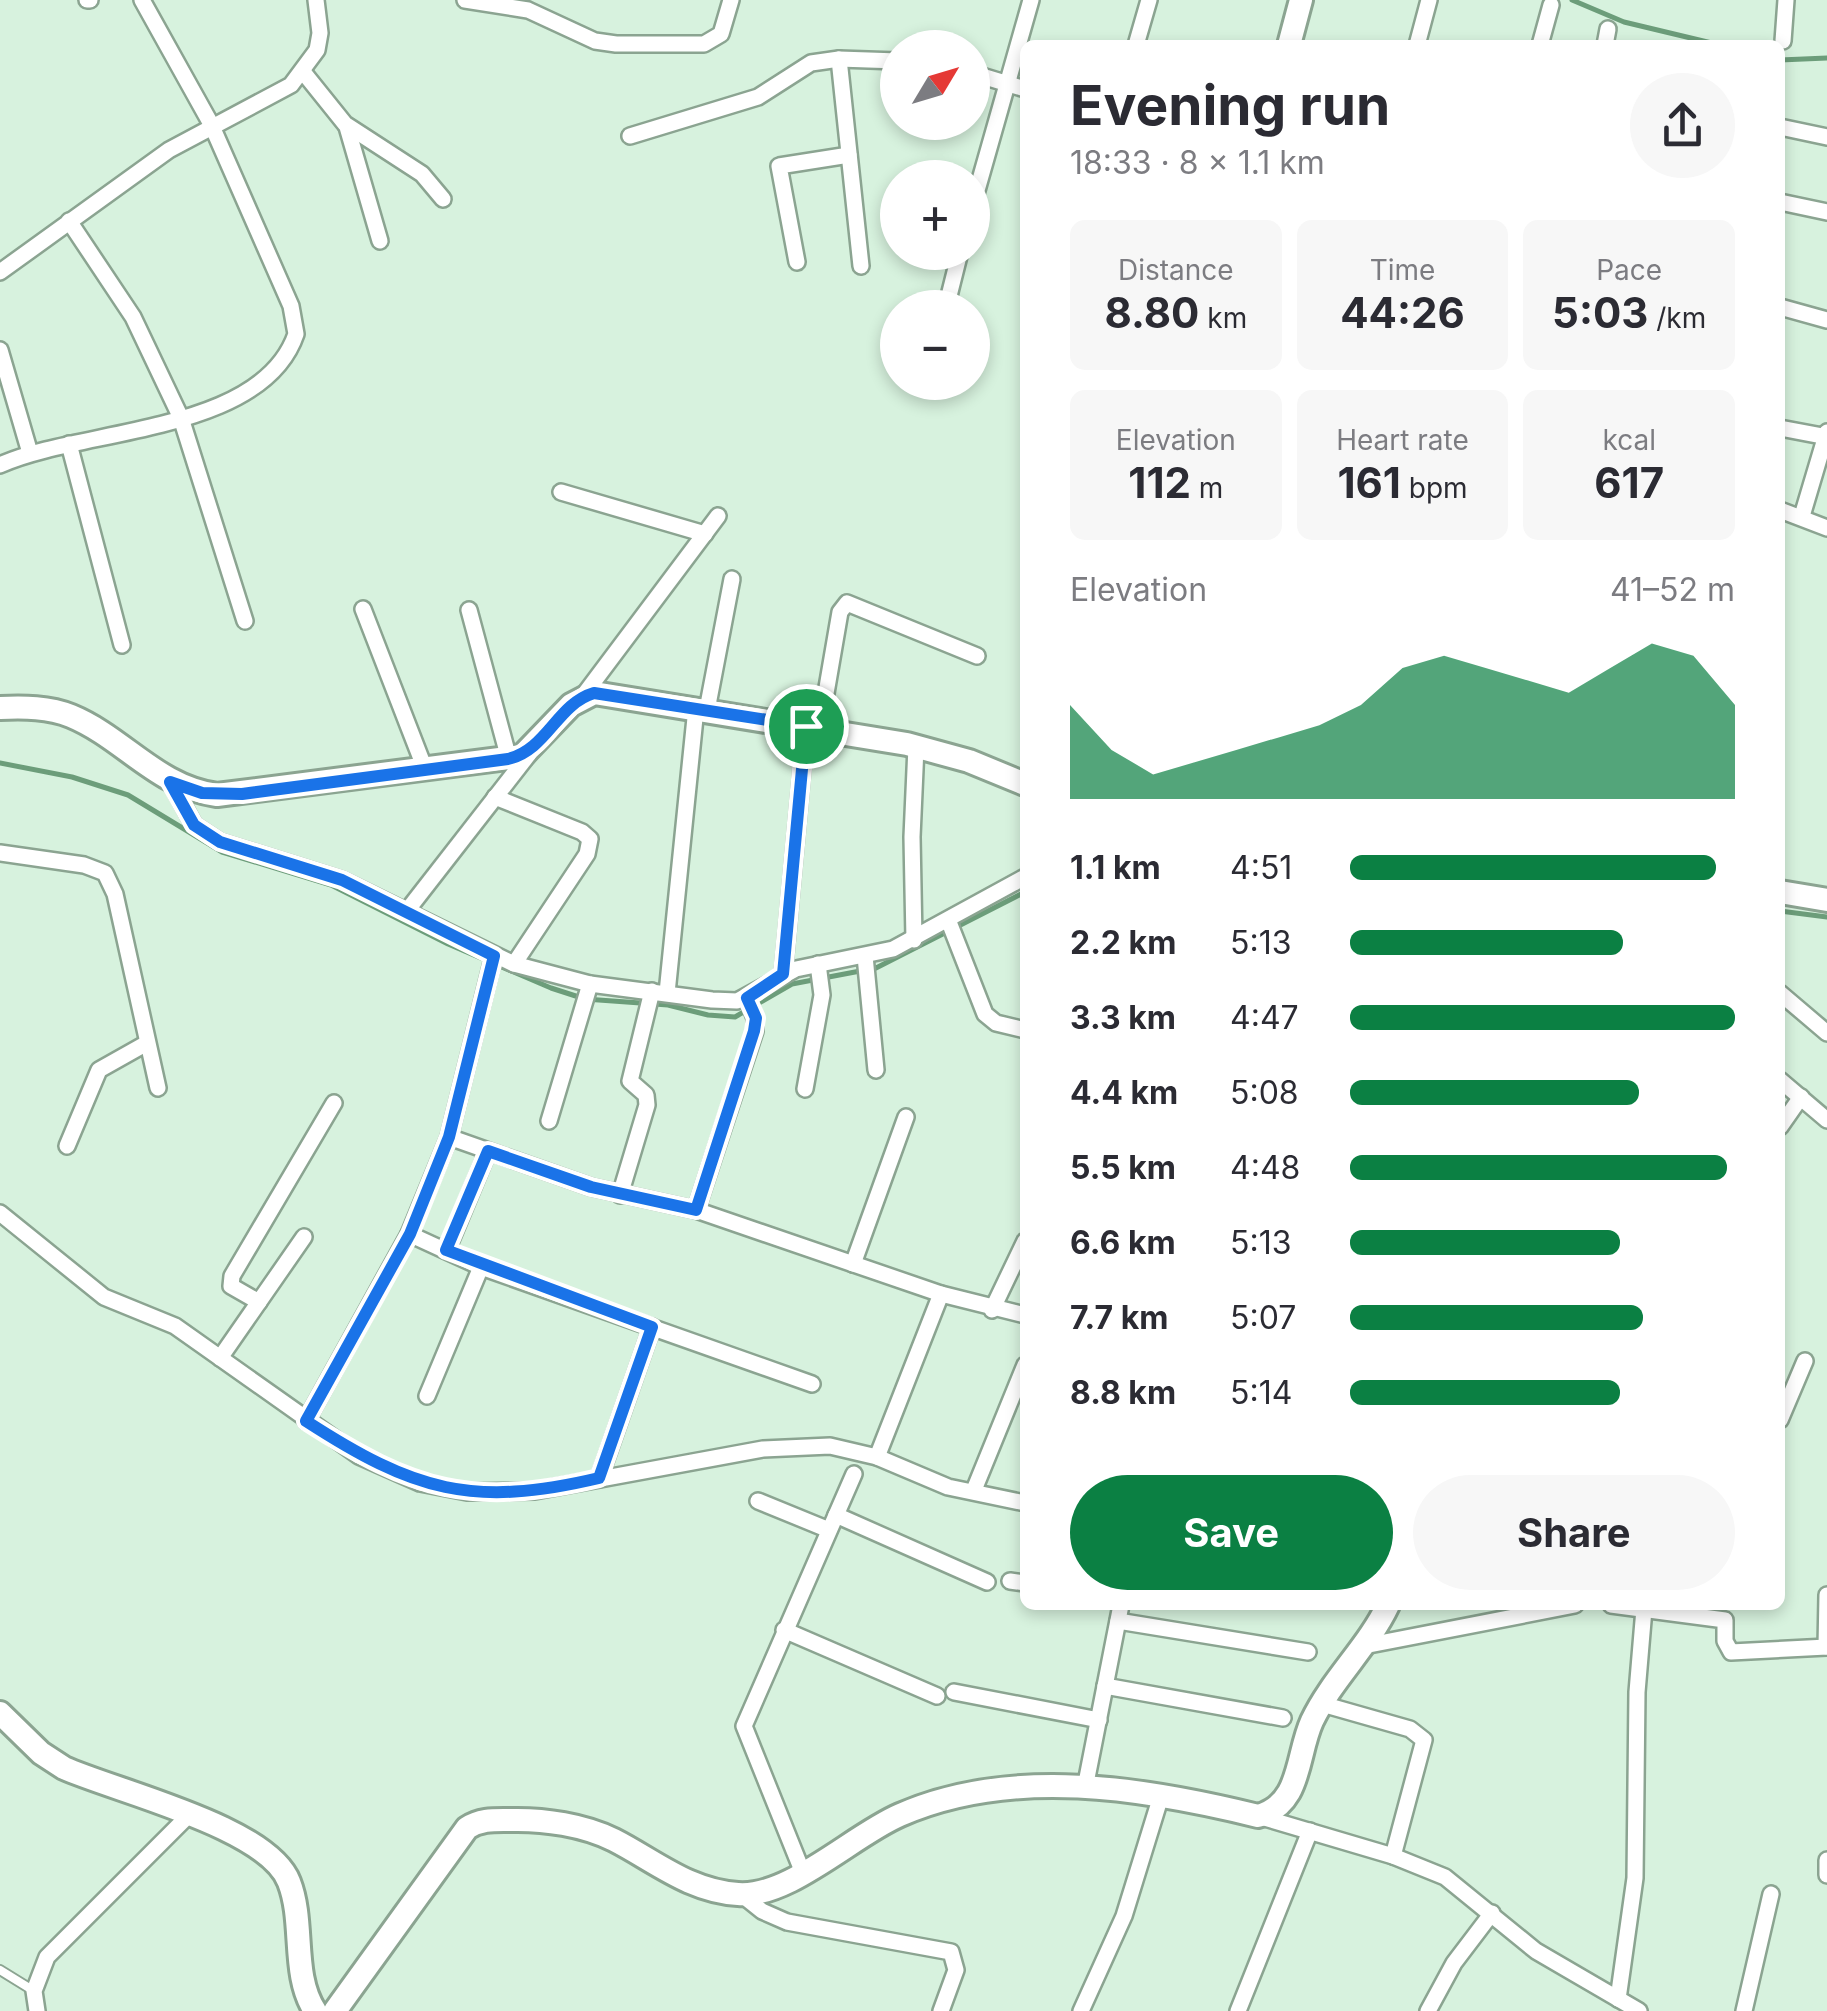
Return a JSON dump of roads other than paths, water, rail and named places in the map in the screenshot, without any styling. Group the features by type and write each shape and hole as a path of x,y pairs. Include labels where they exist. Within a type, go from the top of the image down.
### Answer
{"street":[{"path":"0,466 30,453 181,418 244,394 280,360 296,334 291,306 211,124 142,0"},
{"path":"0,272 211,124 291,85 304,73 320,33 316,0"},
{"path":"464,0 542,14 595,41 686,44 704,44 722,34 731,1"},
{"path":"985,160 1031,0"},
{"path":"1137,40 1149,0"},
{"path":"1290,40 1301,0"},
{"path":"1418,40 1429,0"},
{"path":"1784,40 1786,0"},
{"path":"1541,40 1551,5"},
{"path":"839,58 861,266"},
{"path":"630,136 758,97 802,66 839,58 880,60"},
{"path":"304,73 346,124 422,174 442,199"},
{"path":"990,79 1020,88"},
{"path":"346,124 380,240"},
{"path":"1785,128 1827,137"},
{"path":"798,262 779,166 849,155"},
{"path":"1785,203 1827,212"},
{"path":"69,221 133,316 181,418 245,621"},
{"path":"1785,309 1827,320"},
{"path":"0,350 30,453"},
{"path":"1785,429 1827,435 1802,516"},
{"path":"69,444 122,646"},
{"path":"561,492 704,534"},
{"path":"1785,511 1827,528"},
{"path":"406,912 532,750 582,696 718,516"},
{"path":"620,1194 647,1105 646,1095 630,1081 654,998 702,709 732,579"},
{"path":"170,782 194,825 220,842 323,872 406,912 491,963 514,964 587,993 750,1004 783,974 813,727 840,612 847,603 977,656"},
{"path":"363,609 425,769"},
{"path":"468,610 508,759"},
{"path":"582,696 604,693 916,746 1020,782"},
{"path":"0,708 49,710 70,716 170,782 202,793 242,794 508,759 532,750"},
{"path":"914,940 912,836 916,746"},
{"path":"495,797 582,832 590,839 586,854 514,964"},
{"path":"0,853 84,865 106,873 115,894 158,1088"},
{"path":"783,974 820,974 865,966 914,940 953,930 1020,882"},
{"path":"1785,893 1827,900"},
{"path":"953,930 985,1014 996,1022 1020,1029"},
{"path":"306,1421 410,1234 449,1137 491,963"},
{"path":"865,966 876,1070"},
{"path":"805,1089 820,974"},
{"path":"549,1121 587,993"},
{"path":"1785,997 1827,1033"},
{"path":"696,1210 754,1031 750,1004"},
{"path":"68,1146 99,1070 148,1042"},
{"path":"1785,1084 1827,1120"},
{"path":"1785,1120 1801,1097"},
{"path":"259,1302 231,1286 232,1276 334,1104"},
{"path":"853,1264 906,1117"},
{"path":"449,1137 620,1194 696,1210 992,1310 1020,1314"},
{"path":"446,1250 488,1151"},
{"path":"0,1213 104,1298 175,1326 306,1421 391,1472 444,1489 500,1493 764,1449 830,1446 877,1456 948,1486 1020,1502"},
{"path":"410,1234 481,1266 812,1384"},
{"path":"220,1358 304,1237"},
{"path":"992,1310 1020,1251"},
{"path":"427,1396 481,1266"},
{"path":"877,1456 941,1294"},
{"path":"599,1478 652,1327"},
{"path":"1785,1408 1805,1361"},
{"path":"974,1490 1020,1377"},
{"path":"803,1873 744,1726 854,1474"},
{"path":"758,1501 832,1523 987,1582"},
{"path":"1664,1610 1726,1613 1725,1641 1731,1652 1826,1647 1827,1596"},
{"path":"1258,1816 1282,1806 1292,1789 1305,1741 1322,1704 1385,1610"},
{"path":"1364,1646 1549,1610"},
{"path":"1618,1999 1635,1878 1636,1692 1644,1610"},
{"path":"1085,1788 1119,1613 1308,1652"},
{"path":"784,1630 936,1696"},
{"path":"1105,1686 1283,1718"},
{"path":"954,1692 1098,1720"},
{"path":"1322,1704 1410,1730 1424,1740 1393,1856"},
{"path":"0,1713 64,1768 250,1842 281,1868 294,1904 305,1994 315,2011"},
{"path":"742,1895 803,1873 877,1826 922,1808 1006,1789 1085,1788 1161,1796 1258,1816 1393,1856 1445,1877 1536,1950 1639,2011"},
{"path":"1081,2011 1124,1916 1161,1796"},
{"path":"37,2011 34,1991 47,1957 188,1816"},
{"path":"335,2011 467,1828 476,1822 524,1819 589,1830 688,1882 742,1895 762,1911 787,1922 951,1952 956,1970 941,2011"},
{"path":"1238,2011 1310,1832"},
{"path":"1827,1860 1827,1875"},
{"path":"1744,2011 1771,1894"},
{"path":"1428,2011 1454,1963 1492,1913"}],"lane":[{"path":"0,1970 34,1991"}],"waterway":[{"path":"1572,0 1624,22 1699,40"},
{"path":"1785,60 1827,58"},
{"path":"0,763 72,777 128,795 222,852 331,885 448,944 551,988 585,999 668,1005 708,1015 735,1017 792,984 876,968 1020,895"},
{"path":"1785,912 1827,917"}]}
